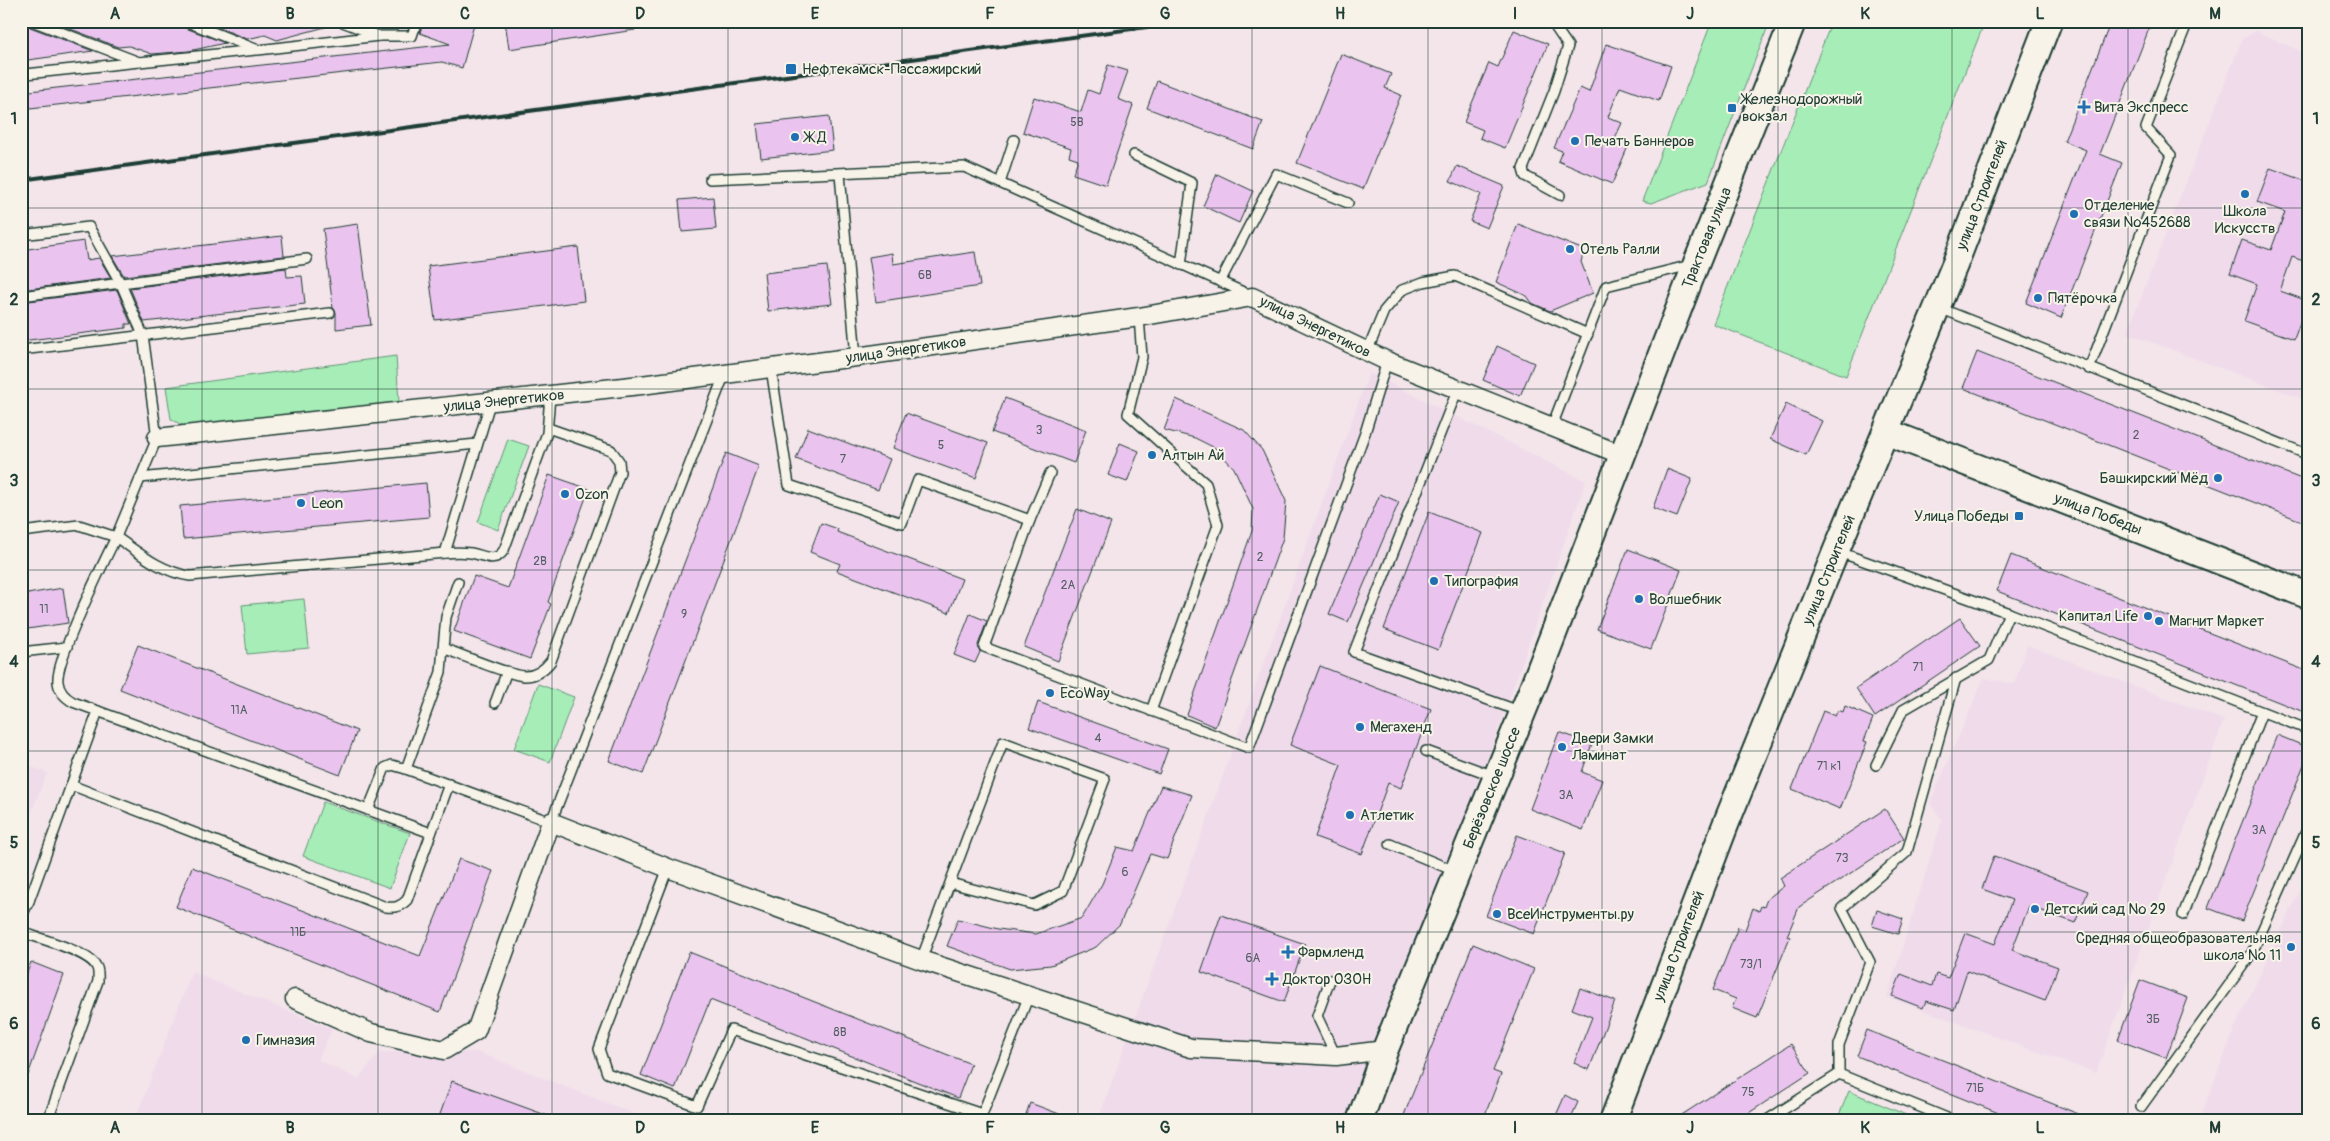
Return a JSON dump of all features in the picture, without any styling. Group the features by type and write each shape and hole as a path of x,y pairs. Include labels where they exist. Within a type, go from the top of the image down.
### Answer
{"main road":[{"name":"Трактовая улица","path":"1622,455 1793,21"},
{"name":"улица Строителей","path":"1613,1120 1725,826 1836,551 1938,307 2049,21"},
{"name":"улица Победы","path":"1887,432 2309,596"},
{"name":"Берёзовское шоссе","path":"1360,1120 1385,1050 1523,712 1622,455"}],"street":[{"name":"улица Энергетиков","path":"157,438 490,403 771,368 1139,316 1252,297 1387,362 1622,455"},
{"path":"295,999 371,1033 444,1050 476,1031 551,822 668,868 921,960 1191,1048 1336,1056 1385,1050"}],"lane":[{"path":"32,21 139,62"},
{"path":"185,21 258,50"},
{"path":"340,21 379,36"},
{"path":"23,74 379,36 412,36 417,21"},
{"path":"1551,21 1568,46 1554,91 1523,170 1525,176 1560,195"},
{"path":"2090,369 2171,155 2146,128 2188,21"},
{"path":"1000,183 1014,140"},
{"path":"1134,155 1192,183 1181,265"},
{"path":"710,179 964,167 1252,297"},
{"path":"840,174 856,357"},
{"path":"1220,282 1276,174 1348,203"},
{"path":"21,235 89,227 121,284 143,335 157,438 67,647 58,675 60,690 66,698 74,702 431,833"},
{"path":"21,296 307,259"},
{"path":"1552,426 1606,286 1696,264"},
{"path":"1367,352 1384,311 1402,290 1423,282 1455,276 1588,334"},
{"path":"1938,307 2309,455"},
{"path":"21,350 330,313"},
{"path":"1139,316 1142,357 1128,414 1206,484 1218,525 1151,711"},
{"path":"1050,473 1030,520 984,646 1249,748 1365,433 1387,362"},
{"path":"771,368 790,485 902,523 918,480 1030,520"},
{"path":"368,810 384,768 392,765 551,822 725,373"},
{"path":"1457,391 1354,652 1523,712"},
{"path":"21,532 78,525 116,537 169,572 190,576 445,552 469,553 493,559 501,555 548,428 550,396"},
{"path":"445,552 490,403"},
{"path":"443,648 520,676 534,674 546,668 551,661 620,472 619,461 611,450 548,428"},
{"path":"140,478 477,444"},
{"path":"1836,551 2009,613 2309,730"},
{"path":"406,769 441,672 446,617 458,582"},
{"path":"1876,765 1903,710 1989,660 2009,613"},
{"path":"21,652 67,647"},
{"path":"495,704 507,671"},
{"path":"1839,1074 1839,1045 1870,962 1842,908 1907,852 1956,678"},
{"path":"21,918 25,900 98,711"},
{"path":"2183,915 2262,712"},
{"path":"921,960 1003,742 1105,779 1063,891 1034,905 950,883"},
{"path":"1426,751 1496,777"},
{"path":"71,785 386,907 398,907 407,900 449,784"},
{"path":"2141,1106 2252,953 2309,825"},
{"path":"1390,844 1457,872"},
{"path":"668,868 599,1050 607,1072 697,1106 731,1030 981,1117 1029,995"},
{"path":"21,932 86,956 96,966 98,973 98,981 48,1120"},
{"path":"1330,980 1317,1016 1336,1056"},
{"path":"1767,1120 1839,1074"},
{"path":"1839,1074 1952,1120"}],"shaded area":[{"name":"Школа Искусств","path":"2256,31 2309,55 2309,401 2127,333 2242,39"},
{"path":"1369,373 1586,481 1360,1120 1098,1120"},
{"name":"Детский сад № 29","path":"2027,645 2224,720 2096,1073 1887,997 1942,820 1930,803 1984,678 2014,684"},
{"path":"21,763 47,773 21,838"},
{"name":"Средняя общеобразовательная школа № 11","path":"2309,872 2309,1120 2199,1120 2237,1023"},
{"name":"Гимназия","path":"192,972 332,1029 318,1060 358,1079 380,1052 477,1052 650,1120 135,1120"}],"green space":[{"path":"1712,21 1770,21 1708,182 1651,203 1642,201"},
{"path":"1832,21 1985,21 1846,376 1713,324"},
{"path":"396,356 399,402 191,430 171,419 166,387"},
{"path":"508,439 529,446 498,530 478,522"},
{"path":"304,599 309,648 247,654 242,605"},
{"path":"538,684 574,697 550,762 514,749"},
{"path":"323,802 410,833 390,888 303,856"},
{"path":"1849,1091 1918,1120 1837,1120"}],"building":[{"path":"21,21 26,21 30,27 93,51 21,61"},
{"path":"50,21 179,21 183,27 225,43 189,51 152,54 129,46 118,47"},
{"path":"203,21 328,21 329,26 277,40 265,35 247,39"},
{"path":"423,21 475,21 462,68 442,62 21,109 21,92 450,44 420,33"},
{"path":"505,21 634,21 635,30 509,49"},
{"path":"2111,21 2152,21 2100,154 2122,163 2061,318 2026,303 2086,150 2064,141"},
{"path":"1514,30 1548,44 1505,148 1480,138 1483,130 1464,122 1489,63 1498,67"},
{"path":"1606,44 1671,66 1659,101 1620,87 1608,117 1622,123 1615,138 1629,144 1612,184 1558,161 1562,151 1554,148 1580,88 1589,92"},
{"path":"1341,54 1391,74 1385,88 1401,95 1363,189 1297,163"},
{"path":"1108,65 1128,71 1118,99 1133,105 1106,185 1073,174 1078,159 1069,156 1071,148 1023,132 1034,97 1081,112 1088,90 1099,94"},
{"path":"1157,81 1263,122 1253,149 1147,108"},
{"name":"Ж Д","path":"829,116 833,150 761,158 757,124"},
{"path":"1457,166 1504,186 1487,228 1470,221 1481,194 1450,181"},
{"path":"2270,168 2309,182 2309,263 2292,257 2280,291 2308,301 2294,339 2244,321 2257,284 2230,274 2242,240 2271,250 2285,212 2257,202"},
{"path":"1217,174 1253,191 1239,223 1203,206"},
{"path":"713,197 716,229 682,232 679,200"},
{"path":"358,224 371,325 336,329 336,312 333,308 323,229"},
{"path":"1518,224 1584,250 1581,262 1593,293 1550,311 1532,303 1527,296 1496,282"},
{"path":"282,236 284,256 124,276 112,256"},
{"path":"84,241 87,260 99,258 111,278 21,290 21,250"},
{"path":"578,247 584,301 435,320 428,266"},
{"path":"975,252 980,286 876,302 869,257 892,253 893,264"},
{"path":"827,266 832,304 768,311 764,273"},
{"path":"286,268 287,277 302,276 305,304 144,322 130,288"},
{"path":"117,290 131,324 126,324 126,328 21,341 21,302"},
{"path":"1497,346 1534,363 1520,396 1483,380"},
{"path":"1977,352 2309,482 2309,524 1963,388"},
{"path":"1005,398 1086,430 1074,463 992,432"},
{"path":"1176,399 1244,430 1262,450 1286,501 1283,538 1215,727 1187,715 1252,531 1253,509 1234,468 1215,448 1195,438 1164,430"},
{"path":"1786,404 1822,421 1806,455 1770,439"},
{"path":"906,413 988,443 976,478 893,448"},
{"path":"808,428 890,459 878,490 796,459"},
{"path":"1120,443 1139,451 1127,482 1108,475"},
{"path":"726,453 759,466 643,774 609,761"},
{"path":"1667,469 1692,479 1677,517 1653,508"},
{"path":"549,475 589,489 548,602 551,604 530,659 454,631 474,576 508,588"},
{"path":"426,483 429,517 183,539 180,506"},
{"path":"1380,494 1399,502 1348,622 1329,614"},
{"path":"1077,509 1111,523 1058,661 1024,647"},
{"path":"1429,512 1483,533 1438,650 1384,629"},
{"path":"821,523 838,529 837,532 962,579 949,613 837,571 840,564 810,552"},
{"name":"Волшебник","path":"1628,549 1681,570 1651,649 1597,629"},
{"path":"2011,555 2309,672 2309,714 1997,591"},
{"path":"63,588 68,623 21,630 21,595"},
{"path":"970,614 987,621 978,645 980,652 975,663 954,655"},
{"path":"1960,618 1980,646 1875,717 1856,688"},
{"path":"138,645 357,731 340,775 120,689"},
{"path":"1320,666 1431,709 1401,788 1388,783 1362,854 1315,837 1341,765 1290,745"},
{"path":"1038,702 1168,749 1159,774 1029,728"},
{"path":"1845,706 1873,718 1864,741 1867,742 1840,809 1792,789 1823,711 1835,716 1838,710 1843,712"},
{"path":"1559,732 1592,744 1582,772 1602,780 1583,830 1530,809"},
{"path":"2277,735 2309,748 2309,752 2242,921 2208,908"},
{"path":"1161,786 1192,795 1167,859 1150,854 1120,924 1096,947 1051,965 1010,969 947,946 958,919 998,929 1036,934 1082,918 1102,884 1117,847 1134,851"},
{"path":"1885,809 1904,838 1799,907 1787,936 1790,937 1757,1018 1732,1008 1736,999 1713,990 1738,927 1745,930 1753,908 1759,911 1761,906 1764,907 1767,899 1784,886 1780,878"},
{"path":"1517,835 1565,853 1534,934 1486,916"},
{"path":"1994,856 2088,891 2075,923 2029,906 2012,950 2058,967 2045,1001 1967,971 1954,1010 1926,1001 1923,1008 1892,996 1901,974 1932,986 1936,974 1948,978 1965,933 1995,944 2012,900 1982,889"},
{"path":"459,859 493,871 440,1012 176,907 192,867 420,956"},
{"path":"1877,910 1903,919 1898,934 1872,926"},
{"path":"1221,915 1305,944 1284,1002 1201,972"},
{"path":"1473,944 1534,969 1493,1071 1501,1074 1483,1120 1402,1120"},
{"path":"689,952 971,1064 958,1098 710,1000 675,1089 641,1075"},
{"path":"31,962 64,975 23,1089 21,1088 21,989"},
{"path":"2140,980 2188,998 2166,1058 2118,1040"},
{"path":"1580,988 1615,1001 1589,1070 1574,1063 1592,1017 1572,1009"},
{"path":"1867,1030 2091,1120 2016,1120 1857,1056"},
{"path":"1791,1044 1810,1073 1738,1120 1674,1120"},
{"path":"452,1081 554,1118 553,1120 438,1120"},
{"path":"1565,1095 1578,1102 1570,1120 1554,1120"},
{"path":"1030,1103 1070,1118 1069,1120 1024,1120"}],"railway":[{"path":"21,180 1191,21"}],"place":[{"name":"Нефтекамск-Пассажирский","path":"791,69"},
{"name":"Вита Экспресс","path":"2084,107"},
{"name":"Железнодорожный вокзал","path":"1732,108"},
{"name":"Ж Д","path":"795,137"},
{"name":"Печать Баннеров","path":"1575,141"},
{"name":"Школа Искусств","path":"2245,194"},
{"name":"Отделение связи №452688","path":"2074,214"},
{"name":"Отель Ралли","path":"1570,249"},
{"name":"Пятёрочка","path":"2038,298"},
{"name":"Алтын Ай","path":"1152,455"},
{"name":"Башкирский Мёд","path":"2218,478"},
{"name":"Ozon","path":"565,494"},
{"name":"Leon","path":"301,503"},
{"name":"Улица Победы","path":"2019,516"},
{"name":"Типография","path":"1434,581"},
{"name":"Волшебник","path":"1639,599"},
{"name":"Капитал Life","path":"2148,616"},
{"name":"Магнит Маркет","path":"2159,621"},
{"name":"EcoWay","path":"1050,693"},
{"name":"Мегахенд","path":"1360,727"},
{"name":"Двери Замки Ламинат","path":"1562,747"},
{"name":"Атлетик","path":"1350,815"},
{"name":"Детский сад № 29","path":"2035,909"},
{"name":"ВсеИнструменты.ру","path":"1497,914"},
{"name":"Средняя общеобразовательная школа № 11","path":"2291,947"},
{"name":"Фармленд","path":"1288,952"},
{"name":"Доктор ОЗОН","path":"1272,979"},
{"name":"Гимназия","path":"246,1040"}]}
